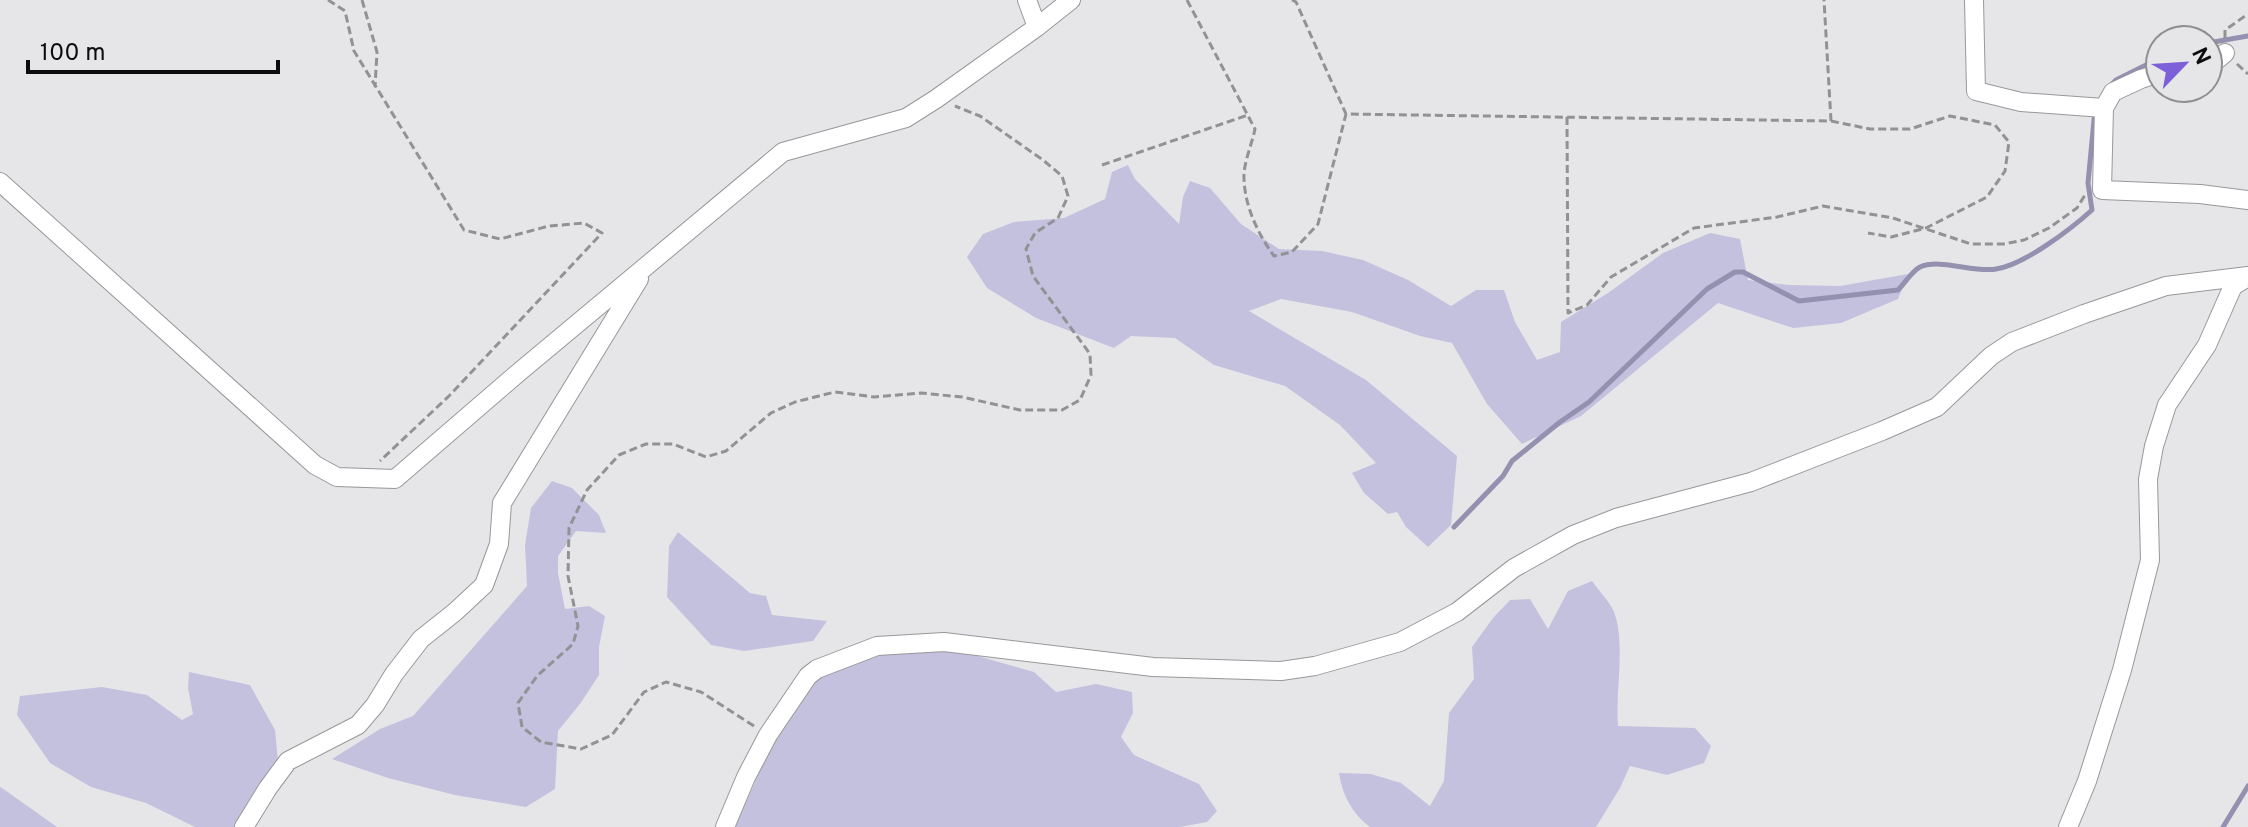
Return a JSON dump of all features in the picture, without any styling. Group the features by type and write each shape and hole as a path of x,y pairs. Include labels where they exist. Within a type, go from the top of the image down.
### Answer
{"street":[{"path":"1027,0 1037,27"},
{"path":"0,182 315,465 337,477 395,479 783,152 906,118 1071,0"},
{"path":"1974,0 1976,91 2021,102 2104,108"},
{"path":"2144,78 2113,92 2104,108 2102,190 2200,194 2248,200"},
{"path":"244,827 288,761 358,725 421,639 484,585 499,544 502,503 646,266"},
{"path":"725,827 768,735 808,676 817,669 877,646 944,642 1153,667 1281,671 1315,666 1400,642 1457,612 1514,568 1573,535 1616,518 1751,482 1937,407 1991,356 2012,342 2166,286 2248,276"},
{"path":"2068,827 2087,781 2150,560 2148,479 2167,405 2207,345 2233,286 2248,276"}],"path":[{"path":"328,0 345,11 354,51 464,230 500,239 549,226 584,223 602,233 450,395 364,478"},
{"path":"362,0 377,52 375,87"},
{"path":"1187,0 1255,129 1243,177 1252,215 1263,241 1274,256 1292,252 1318,224 1346,114 1296,1"},
{"path":"1824,0 1831,121"},
{"path":"768,735 701,692 666,682 644,692 612,735 581,749 541,742 522,727 518,703 537,676 573,644 578,626 568,576 569,528 587,490 619,455 646,444 673,444 706,457 726,451 771,413 795,402 835,392 874,397 921,393 962,397 1020,410 1062,410 1080,400 1091,375 1090,354 1033,276 1026,249 1035,233 1058,218 1068,196 1062,176 980,116 936,99"},
{"path":"1346,114 1831,121 1870,129 1910,129 1950,116 1995,125 2009,142 2005,171 1987,197 1926,228 1891,237 1868,233"},
{"path":"1102,165 1248,115"},
{"path":"1567,117 1568,313 1587,305 1611,277 1694,228 1777,217 1823,206 1893,218 1971,244 2004,244 2024,240 2049,228 2077,208 2087,191 2102,190"}],"shaded area":[{"path":"1128,165 1135,179 1179,224 1183,197 1190,181 1210,188 1241,224 1279,249 1322,251 1363,260 1408,280 1451,306 1476,290 1504,290 1515,322 1537,360 1560,352 1561,322 1663,253 1710,233 1740,239 1748,280 1840,286 1908,274 1898,299 1841,323 1793,328 1718,303 1581,416 1522,444 1487,404 1452,343 1420,336 1352,312 1281,299 1249,311 1366,380 1457,456 1451,525 1428,547 1406,527 1397,512 1388,514 1364,493 1352,473 1376,463 1340,425 1285,386 1214,365 1175,338 1131,336 1114,348 1036,318 987,288 967,257 983,234 1014,222 1064,218 1105,199 1112,172"},
{"path":"552,481 572,488 599,515 606,533 576,531 558,556 565,609 589,606 605,616 599,647 599,675 558,731 555,789 526,807 455,795 388,778 332,759 380,729 413,716 527,586 525,545 531,508"},
{"path":"678,532 750,593 766,596 772,615 827,621 813,641 744,651 711,645 667,597 669,546"},
{"path":"1592,581 1612,608 1617,625 1620,653 1618,726 1695,728 1711,746 1704,763 1667,775 1630,766 1596,827 1370,827 1364,822 1349,803 1339,773 1371,774 1401,783 1430,806 1444,781 1449,713 1474,679 1472,647 1510,600 1530,599 1548,629 1568,591"},
{"path":"946,647 1034,672 1056,692 1096,684 1132,692 1133,713 1121,737 1134,755 1199,784 1217,811 1207,822 1180,827 735,827 773,742 819,676 875,653"},
{"path":"189,672 250,685 275,730 278,761 234,827 195,827 146,803 91,787 50,763 17,715 20,696 102,687 147,695 182,720 193,714 188,688"},
{"path":"2,788 57,827 0,827"}],"waterway":[{"path":"2224,40 2248,36"},
{"path":"2111,85 2144,66"},
{"path":"1454,527 1503,476 1512,461 1589,402 1707,289 1735,272 1743,272 1799,301 1898,290 1911,274 1928,265 1996,269 2020,261 2047,245 2092,210 2088,183 2095,110"},
{"path":"2223,827 2248,786"}]}
